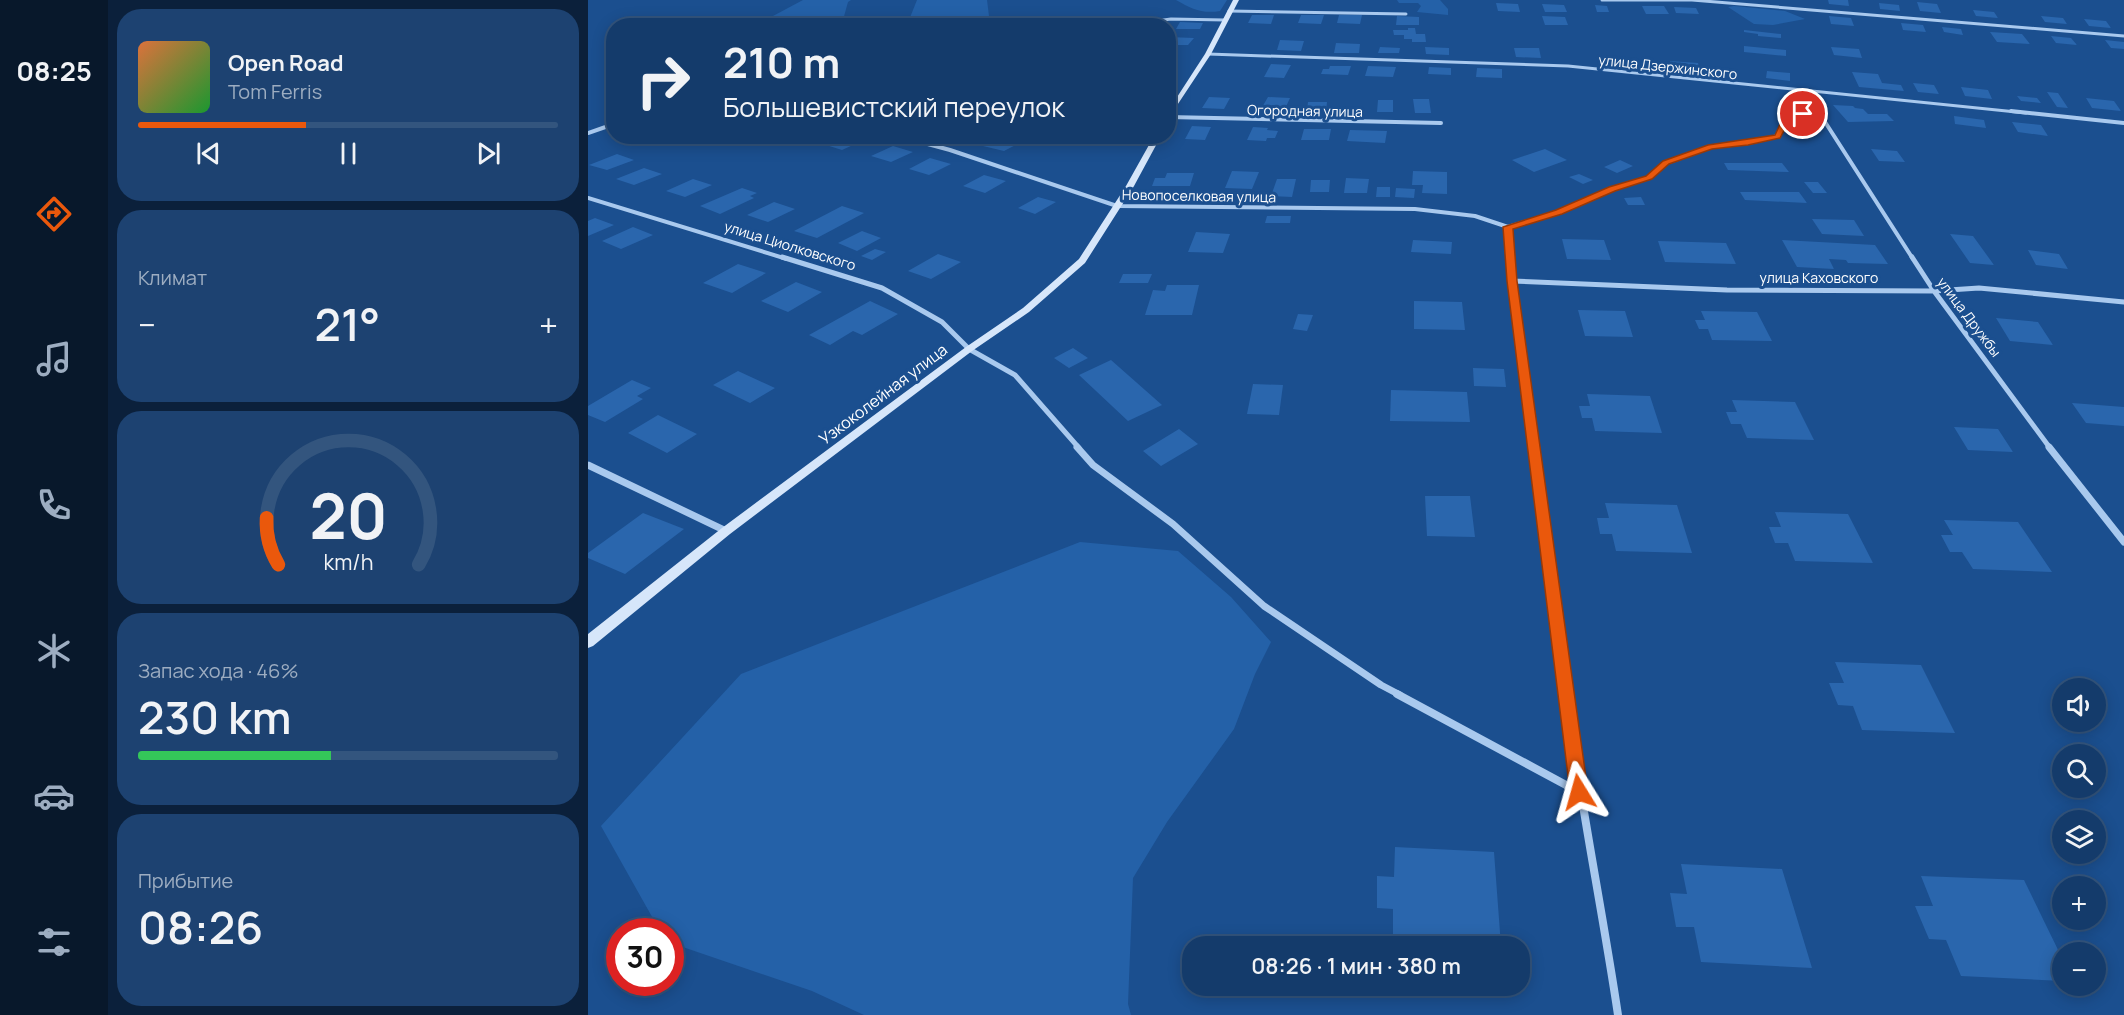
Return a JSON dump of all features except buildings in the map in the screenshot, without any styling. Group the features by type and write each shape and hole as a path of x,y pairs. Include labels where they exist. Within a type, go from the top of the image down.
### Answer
{"street":[{"path":"1176,104 1208,54 1236,0"},
{"path":"1602,0 1692,0 2124,36"},
{"path":"1229,11 1406,14"},
{"path":"1176,18 1198,17 1225,20"},
{"name":"улица Дзержинского","path":"1208,54 1270,58 1513,63 2124,123"},
{"name":"улица Дружбы","path":"1814,93 1818,114 1934,291 2078,486 2124,542"},
{"path":"1618,1015 1598,884 1579,792 1512,281 1508,227 1559,212 1612,189 1649,178 1666,163 1711,147 1748,143 1778,136 1784,124 1803,114 1818,114"},
{"name":"Огородная улица","path":"1176,117 1441,123"},
{"path":"588,133 606,127"},
{"name":"Новопоселковая улица","path":"928,144 1117,206 1415,209 1475,216 1508,227"},
{"name":"Узкоколейная улица","path":"588,642 726,531 969,349 1026,310 1082,261 1153,144"},
{"name":"улица Циолковского","path":"588,198 882,288 942,322 969,349 1015,375 1093,465 1173,524 1264,606 1381,685 1579,792"},
{"name":"улица Каховского","path":"1512,281 1727,290 1934,291 1979,288 2124,302"},
{"path":"588,465 726,531"}],"shaded area":[{"path":"803,0 851,0 848,2 844,18 773,18"},
{"path":"917,0 987,0 988,18 910,18"},
{"path":"1176,0 1227,0 1220,11 1208,12 1192,8"},
{"path":"1397,0 1440,0 1448,9 1448,15 1417,12 1421,6 1418,3 1399,3"},
{"path":"1728,7 1785,11 1805,19 1773,25 1754,24"},
{"path":"1080,542 1178,551 1231,597 1271,642 1255,674 1234,729 1167,822 1133,878 1128,1004 1131,1015 864,1015 812,991 684,947 684,918 653,918 601,826 741,674"}],"route":[{"path":"1579,792 1512,281 1508,227 1559,212 1612,189 1649,178 1666,163 1711,147 1748,143 1778,136 1784,124 1803,114"}]}
